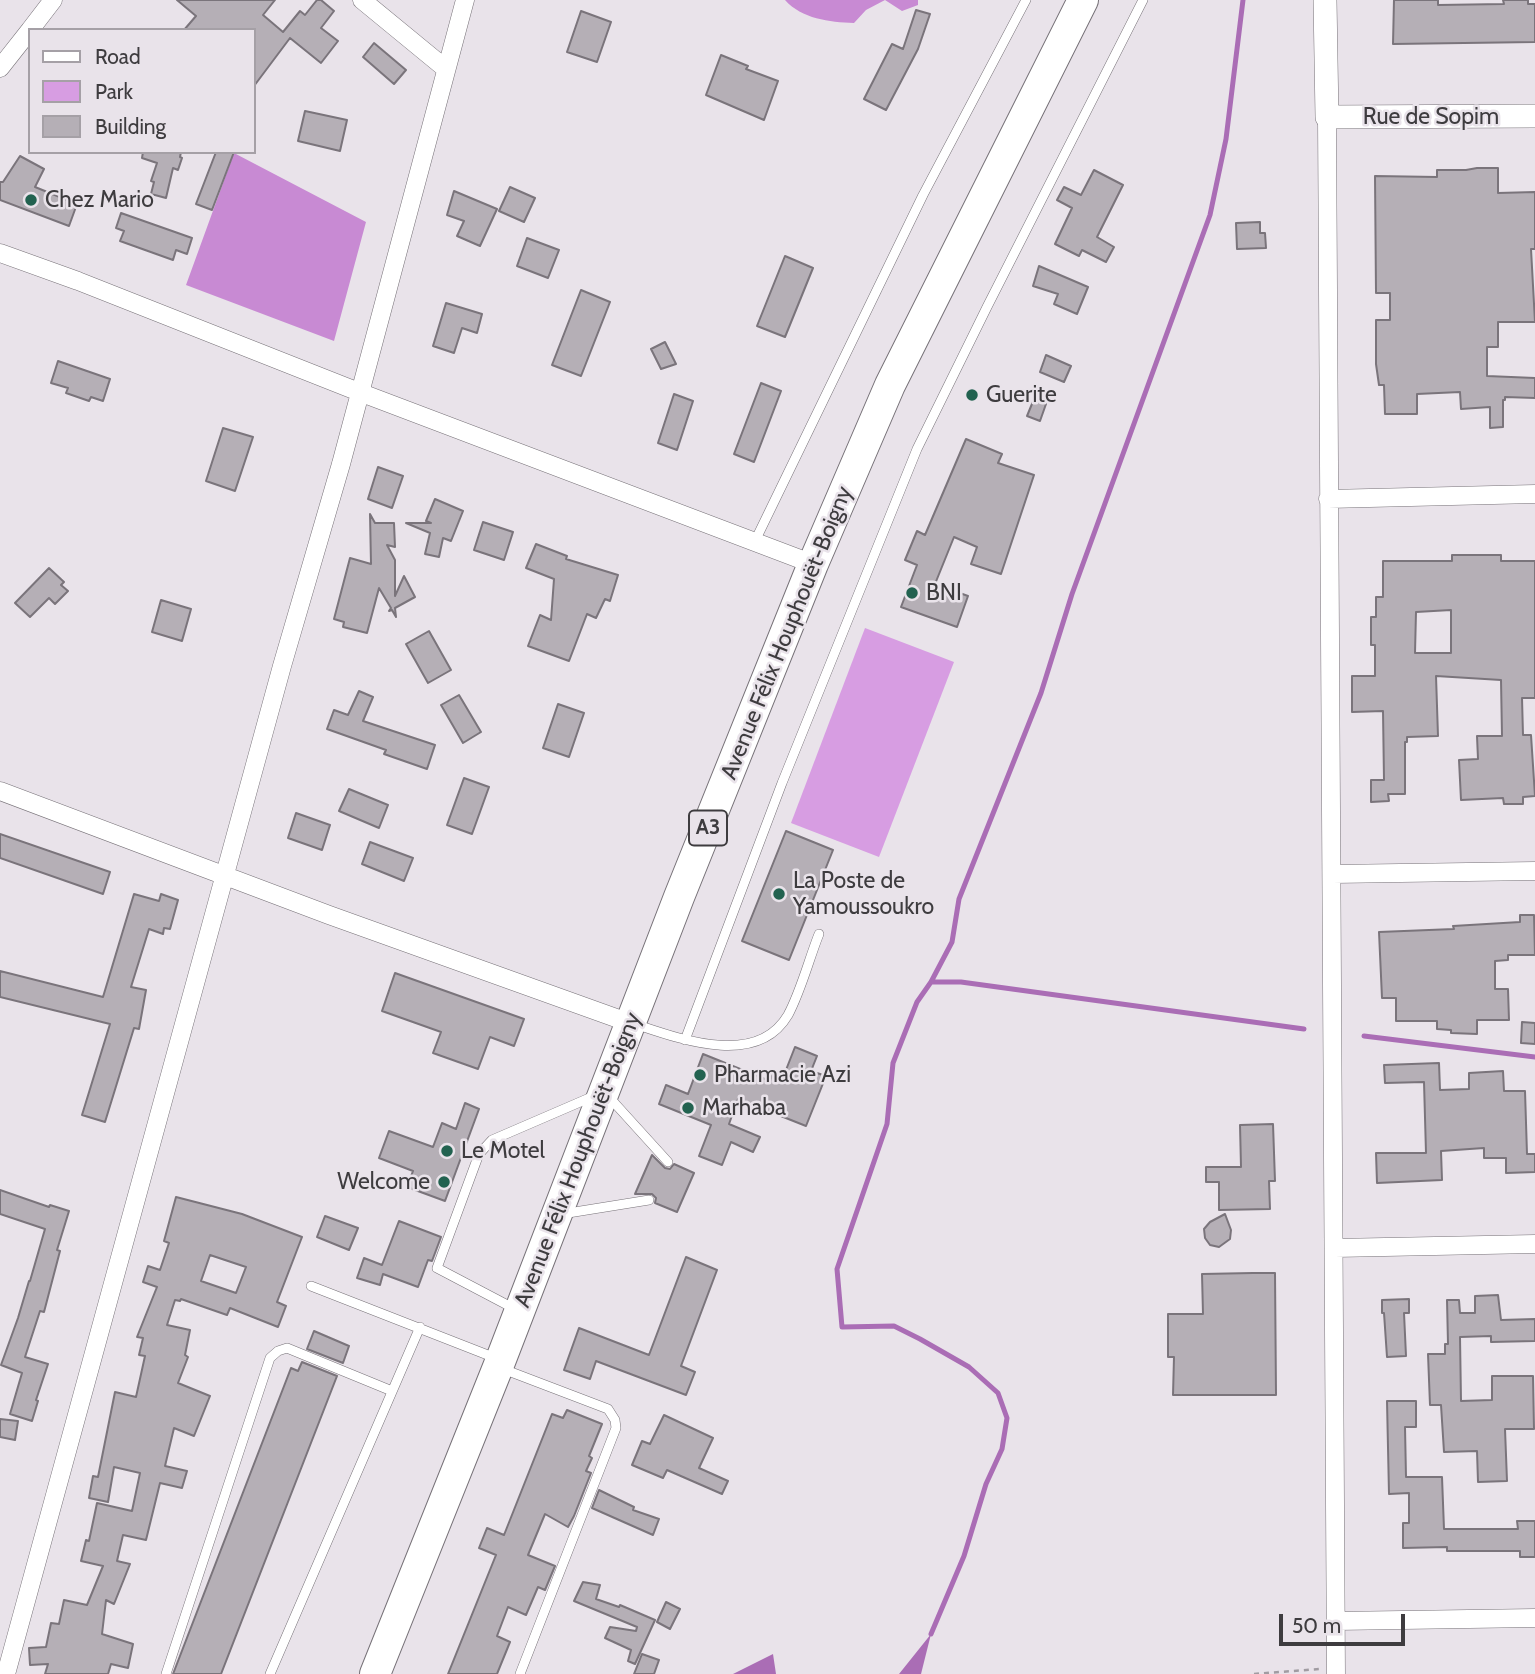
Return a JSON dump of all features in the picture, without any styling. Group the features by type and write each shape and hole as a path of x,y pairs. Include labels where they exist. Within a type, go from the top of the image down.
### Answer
{"highway":[{"name":"Avenue Félix Houphouët-Boigny","path":"374,1674 500,1363 630,1023 813,564 890,385 1083,0"}],"street":[{"path":"32,28 53,0"},
{"path":"362,0 446,69"},
{"path":"6,1674 465,0"},
{"path":"1325,0 1333,874 1336,1671"},
{"path":"0,68 28,33"},
{"name":"Rue de Sopim","path":"1327,117 1535,116"},
{"path":"0,253 813,564"},
{"path":"1328,499 1535,494"},
{"path":"0,791 342,920 630,1023"},
{"path":"1333,874 1535,871"},
{"path":"1335,1248 1535,1244"},
{"path":"1336,1621 1535,1618"}],"lane":[{"path":"755,541 923,195 1026,0"},
{"path":"685,1040 782,783 917,449 1143,0"},
{"path":"630,1023 685,1040 737,1046 758,1041 774,1033 788,1014 819,934"},
{"path":"520,1311 438,1268 479,1154 492,1140 604,1092 668,1161"},
{"path":"556,1215 649,1200"},
{"path":"311,1286 420,1327 608,1409 615,1420 615,1428 520,1674"},
{"path":"270,1674 420,1327"},
{"path":"166,1674 270,1358 287,1348 392,1391"}],"path":[{"path":"1254,1674 1336,1671"}],"green space":[{"path":"865,628 954,662 879,857 791,823"}],"shaded area":[{"path":"785,0 885,0 866,10 854,23 808,15"},
{"path":"885,0 918,0 918,5 902,11"},
{"path":"234,154 366,222 334,341 186,285"},
{"path":"931,1634 921,1674 899,1674"},
{"path":"773,1654 776,1674 733,1674"}],"building":[{"path":"177,0 275,0 263,15 283,32 300,11 305,15 317,0 321,0 334,11 321,28 338,41 321,63 290,38 256,83 256,28 186,28 196,16"},
{"path":"1394,0 1438,0 1438,5 1504,4 1503,0 1528,0 1528,4 1535,4 1535,42 1393,44"},
{"path":"916,10 930,14 918,49 886,110 864,99 892,44 903,49"},
{"path":"581,11 611,22 597,62 567,52"},
{"path":"374,43 406,70 394,84 363,57"},
{"path":"721,55 748,66 746,69 778,81 764,120 706,95"},
{"path":"305,111 347,120 340,151 298,141"},
{"path":"143,154 181,154 178,170 173,168 166,198 151,194 154,182 151,181 157,163 142,158"},
{"path":"215,154 233,154 212,210 196,204"},
{"path":"20,156 44,169 35,187 77,204 69,226 0,200 0,182 3,182"},
{"path":"1498,168 1498,193 1535,192 1535,249 1531,249 1535,322 1498,322 1498,347 1487,347 1487,376 1535,378 1535,398 1505,397 1503,427 1490,428 1490,407 1461,409 1460,392 1417,394 1417,414 1385,414 1384,385 1379,385 1376,364 1376,320 1390,320 1390,293 1376,293 1375,176 1437,177 1437,170"},
{"path":"1094,170 1123,185 1097,237 1114,247 1106,262 1082,250 1079,256 1055,244 1072,208 1057,200 1064,187 1081,195"},
{"path":"510,187 535,198 524,222 499,211"},
{"path":"454,191 497,209 480,246 457,236 464,221 447,215"},
{"path":"121,213 192,238 187,254 176,250 173,260 120,241 124,231 116,228"},
{"path":"1260,222 1260,233 1265,233 1266,248 1237,249 1236,223"},
{"path":"527,238 559,250 548,278 517,266"},
{"path":"785,256 813,268 785,337 757,326"},
{"path":"1039,266 1088,287 1077,314 1054,304 1058,294 1033,286"},
{"path":"581,290 610,302 581,376 552,365"},
{"path":"446,303 482,314 477,333 462,328 454,353 433,346"},
{"path":"665,342 676,364 661,369 651,349"},
{"path":"1046,355 1071,366 1064,382 1040,372"},
{"path":"58,361 110,379 103,401 91,397 89,401 66,393 68,388 51,383"},
{"path":"761,383 781,391 754,462 734,454"},
{"path":"674,394 693,401 677,450 658,443"},
{"path":"1034,399 1046,404 1040,421 1027,416"},
{"path":"223,428 253,437 235,491 206,481"},
{"path":"966,439 1002,454 998,463 1034,475 1001,574 971,564 977,547 954,537 935,584 968,596 957,627 901,607 917,565 905,560 917,531 925,535"},
{"path":"378,467 403,476 392,508 368,499"},
{"path":"435,499 463,511 451,541 443,538 439,557 425,554 430,533 406,523 431,523 426,521"},
{"path":"370,514 375,523 394,523 395,547 387,545 395,560 395,596 404,576 415,597 395,608 396,617 392,610 389,611 391,608 379,588 367,633 343,627 344,622 334,619 350,558 371,564"},
{"path":"483,522 513,532 504,560 474,550"},
{"path":"536,544 567,556 566,559 618,575 610,601 605,599 596,618 587,614 569,661 528,646 540,615 551,620 554,579 526,568"},
{"path":"1452,555 1501,555 1501,561 1535,561 1535,698 1522,698 1523,735 1531,735 1535,796 1523,797 1523,804 1504,804 1503,798 1461,800 1459,760 1478,759 1477,736 1502,736 1501,680 1436,676 1438,736 1407,737 1405,794 1388,794 1389,801 1371,802 1371,780 1384,780 1383,711 1352,712 1352,676 1375,676 1371,617 1376,617 1376,597 1383,597 1383,561 1452,561","holes":["1451,610 1451,653 1415,653 1416,612"]},
{"path":"49,568 64,582 61,585 68,591 55,604 49,598 30,617 15,603"},
{"path":"161,600 191,609 182,641 152,632"},
{"path":"429,631 451,670 428,683 406,644"},
{"path":"359,691 373,697 363,721 435,745 427,769 384,754 386,750 327,729 334,710 348,715"},
{"path":"459,695 481,732 463,743 441,705"},
{"path":"558,704 584,713 569,757 543,748"},
{"path":"464,778 489,787 472,834 447,825"},
{"path":"349,789 388,805 379,828 339,811"},
{"path":"296,813 330,825 322,850 288,838"},
{"path":"786,831 833,850 789,960 742,941"},
{"path":"0,834 110,872 103,894 0,858"},
{"path":"370,842 413,858 404,881 362,864"},
{"path":"134,894 159,901 161,894 178,900 170,929 164,928 163,934 149,929 131,987 146,990 139,1029 134,1028 105,1122 82,1115 110,1024 0,997 0,971 103,997"},
{"path":"1520,915 1534,915 1535,955 1508,955 1508,960 1495,961 1495,989 1508,989 1509,1020 1477,1020 1477,1034 1451,1033 1451,1030 1437,1029 1437,1021 1396,1021 1396,998 1382,998 1379,932 1454,929 1453,926 1520,922"},
{"path":"395,973 524,1019 514,1046 490,1037 478,1069 433,1053 441,1032 382,1011"},
{"path":"1522,1022 1535,1023 1535,1044 1521,1043"},
{"path":"795,1047 817,1056 811,1071 826,1076 806,1126 738,1099 729,1124 760,1137 753,1152 731,1142 722,1165 699,1156 711,1125 659,1104 666,1085 688,1094 703,1054 770,1081 774,1071 784,1075"},
{"path":"1439,1063 1440,1090 1469,1089 1469,1073 1503,1071 1504,1091 1525,1091 1527,1154 1535,1154 1535,1172 1506,1173 1506,1158 1484,1158 1484,1148 1441,1151 1442,1180 1377,1183 1376,1153 1426,1153 1424,1082 1385,1083 1384,1065"},
{"path":"465,1103 479,1109 445,1201 407,1187 413,1171 379,1158 389,1131 433,1147 442,1123 456,1129"},
{"path":"1273,1124 1275,1181 1269,1181 1270,1209 1219,1210 1219,1182 1206,1182 1206,1167 1241,1167 1240,1125"},
{"path":"652,1155 665,1168 670,1169 674,1164 694,1173 677,1212 655,1203 656,1198 652,1194 635,1194"},
{"path":"0,1190 69,1211 57,1250 60,1251 44,1312 40,1311 25,1357 48,1364 32,1421 10,1414 22,1373 1,1365 45,1229 0,1214"},
{"path":"176,1197 242,1214 302,1237 277,1302 286,1306 278,1327 230,1308 227,1315 181,1299 175,1300 167,1325 190,1330 185,1355 188,1357 178,1383 210,1396 194,1436 174,1428 165,1466 187,1471 182,1488 160,1483 146,1540 123,1535 117,1561 130,1564 114,1604 106,1600 102,1634 133,1644 128,1668 111,1664 108,1674 45,1674 48,1664 30,1665 29,1648 46,1647 51,1623 59,1624 64,1600 87,1605 103,1566 81,1561 86,1540 89,1541 97,1503 132,1511 140,1473 114,1467 108,1502 89,1498 93,1476 98,1477 115,1392 136,1397 145,1356 139,1355 143,1338 137,1337 157,1287 143,1282 148,1266 160,1270 169,1243 164,1241","holes":["210,1255 246,1267 236,1293 201,1281"]},
{"path":"1225,1214 1231,1230 1230,1239 1219,1247 1210,1245 1205,1238 1204,1229 1210,1222"},
{"path":"325,1216 358,1228 349,1250 317,1237"},
{"path":"399,1221 441,1237 432,1261 428,1260 418,1287 383,1274 380,1285 357,1278 364,1258 382,1265"},
{"path":"686,1257 717,1270 681,1366 695,1372 686,1395 596,1361 590,1379 564,1370 579,1328 649,1355"},
{"path":"1275,1273 1276,1395 1173,1395 1174,1357 1168,1357 1168,1314 1203,1314 1202,1274"},
{"path":"1498,1295 1501,1320 1535,1319 1535,1341 1491,1342 1491,1336 1460,1337 1461,1401 1492,1400 1492,1376 1533,1376 1534,1429 1505,1429 1507,1481 1478,1482 1477,1451 1444,1452 1441,1405 1430,1405 1428,1354 1445,1354 1445,1344 1448,1344 1447,1300 1459,1300 1460,1313 1475,1313 1475,1296"},
{"path":"1409,1299 1409,1313 1404,1313 1406,1356 1387,1357 1382,1300"},
{"path":"314,1331 349,1346 343,1363 307,1349"},
{"path":"302,1362 337,1376 221,1674 173,1674 291,1368 298,1371"},
{"path":"1387,1401 1416,1401 1416,1427 1405,1427 1406,1477 1442,1477 1444,1529 1518,1529 1517,1521 1535,1521 1535,1557 1520,1557 1520,1551 1447,1551 1447,1547 1403,1548 1403,1523 1409,1523 1409,1493 1389,1494"},
{"path":"567,1410 602,1424 589,1456 592,1458 586,1471 591,1473 568,1527 545,1514 528,1555 555,1566 545,1590 538,1587 526,1615 508,1607 497,1636 510,1642 497,1674 448,1674 496,1555 479,1548 487,1528 504,1535 552,1414 563,1418"},
{"path":"664,1415 713,1438 699,1468 728,1481 722,1494 667,1470 663,1478 632,1465 642,1441 650,1444"},
{"path":"0,1419 18,1421 15,1440 0,1437"},
{"path":"599,1490 634,1507 633,1510 659,1519 653,1535 592,1508"},
{"path":"583,1582 600,1585 596,1599 619,1607 620,1605 655,1620 635,1664 628,1661 631,1650 605,1638 610,1627 636,1631 637,1627 574,1601"},
{"path":"666,1602 680,1609 670,1629 657,1622"},
{"path":"642,1654 659,1660 654,1674 634,1674"}],"waterway":[{"path":"931,1634 964,1556 986,1484 1002,1449 1007,1418 998,1393 969,1367 920,1339 894,1326 842,1327 837,1269 887,1124 893,1063 917,1002 952,942 959,899 1041,693 1072,594 1210,215 1226,139 1243,0"},
{"path":"931,982 961,982 1304,1029"},
{"path":"1364,1036 1535,1057"}],"place":[{"name":"Chez Mario","path":"31,200"},
{"name":"Guerite","path":"972,395"},
{"name":"BNI","path":"912,593"},
{"name":"La Poste de Yamoussoukro","path":"779,894"},
{"name":"Pharmacie Azi","path":"700,1075"},
{"name":"Marhaba","path":"688,1108"},
{"name":"Le Motel","path":"447,1151"},
{"name":"Welcome","path":"444,1182"}]}
